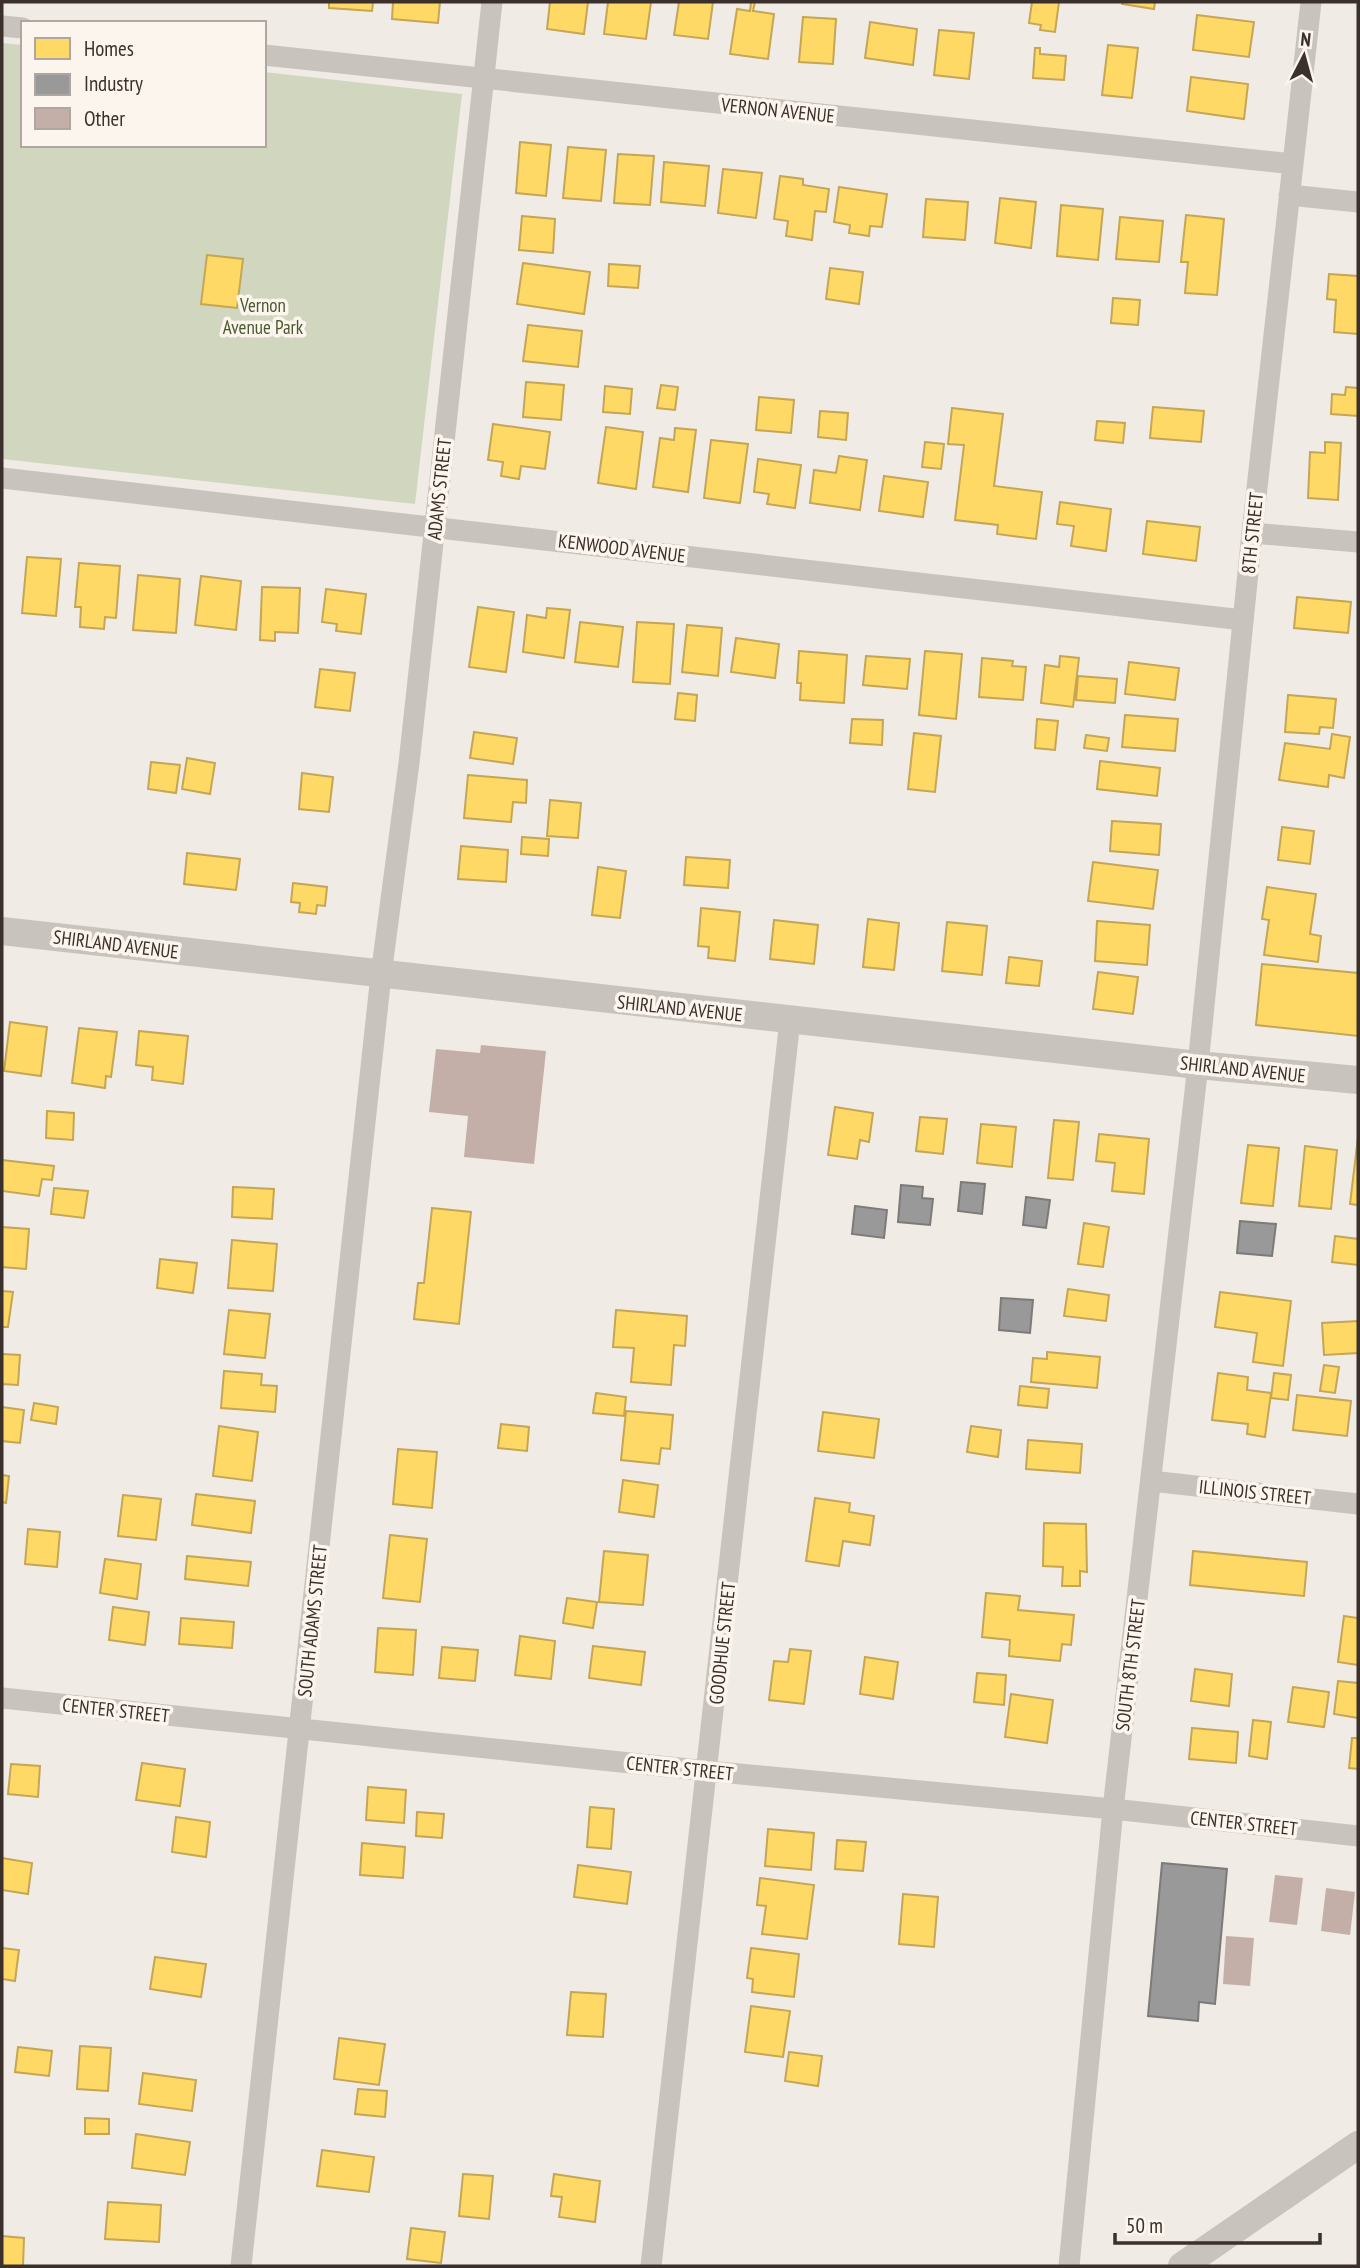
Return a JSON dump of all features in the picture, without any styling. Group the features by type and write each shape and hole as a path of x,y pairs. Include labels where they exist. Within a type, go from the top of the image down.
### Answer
{"street":[{"name":"ADAMS STREET","path":"381,975 409,763 492,2"},
{"name":"8TH STREET","path":"1198,1065 1252,533 1311,2"},
{"path":"2,26 21,28"},
{"name":"VERNON AVENUE","path":"266,55 1293,164"},
{"path":"1290,195 1358,202"},
{"name":"KENWOOD AVENUE","path":"2,478 1243,620"},
{"path":"1252,533 1358,542"},
{"name":"SHIRLAND AVENUE","path":"2,931 1198,1065 1358,1080"},
{"name":"SOUTH ADAMS STREET","path":"241,2266 381,975"},
{"name":"GOODHUE STREET","path":"651,2266 790,1020"},
{"name":"SOUTH 8TH STREET","path":"1069,2266 1113,1809 1198,1065"},
{"name":"ILLINOIS STREET","path":"1151,1481 1358,1504"},
{"name":"CENTER STREET","path":"2,1698 1358,1836"},
{"path":"1182,2266 1358,2145"}],"green space":[{"name":"Vernon Avenue Park","path":"2,43 21,45 21,147 266,147 266,72 462,94 415,504 2,459"}],"building: Homes":[{"path":"329,2 373,2 372,11 329,8"},
{"path":"393,2 440,2 438,23 392,19"},
{"path":"550,2 588,2 584,34 547,29"},
{"path":"608,2 651,2 646,39 604,34"},
{"path":"679,2 713,2 708,39 674,35"},
{"path":"751,2 755,2 753,11 774,14 768,59 730,54 737,9 750,11"},
{"path":"1032,2 1059,2 1055,32 1040,30 1041,25 1029,23"},
{"path":"1122,2 1155,2 1154,9"},
{"path":"1197,15 1254,22 1249,57 1193,50"},
{"path":"803,17 836,19 833,64 799,62"},
{"path":"870,22 917,29 913,65 865,58"},
{"path":"939,30 974,33 969,79 934,75"},
{"path":"1108,45 1138,48 1132,98 1102,95"},
{"path":"1035,48 1040,48 1040,54 1066,56 1064,80 1033,78"},
{"path":"1191,77 1248,84 1244,119 1187,111"},
{"path":"520,142 551,145 546,196 516,193"},
{"path":"568,147 606,150 601,201 563,198"},
{"path":"618,154 654,156 650,205 614,203"},
{"path":"664,162 709,166 705,206 661,202"},
{"path":"723,169 762,173 756,218 718,213"},
{"path":"780,176 803,179 803,185 829,189 826,212 815,211 812,240 786,236 788,221 774,219"},
{"path":"839,187 887,194 882,227 870,226 869,236 849,233 850,225 834,222"},
{"path":"1000,198 1036,202 1031,248 995,243"},
{"path":"926,199 968,202 965,240 923,237"},
{"path":"1061,205 1103,209 1098,260 1057,256"},
{"path":"1186,215 1224,219 1217,295 1185,293 1188,262 1181,262"},
{"path":"522,216 555,219 553,253 519,250"},
{"path":"1120,217 1163,221 1159,262 1116,259"},
{"path":"207,255 243,259 237,308 201,304"},
{"path":"523,263 590,272 584,314 517,304"},
{"path":"609,264 640,266 638,288 608,286"},
{"path":"830,268 863,272 859,304 826,299"},
{"path":"1329,274 1358,276 1358,334 1334,332 1336,300 1327,299"},
{"path":"1113,298 1140,300 1138,325 1111,323"},
{"path":"528,325 582,331 578,367 523,361"},
{"path":"526,382 564,385 561,420 523,417"},
{"path":"661,385 678,387 675,410 657,408"},
{"path":"605,386 632,389 630,414 603,412"},
{"path":"1346,387 1358,388 1358,416 1331,414 1332,394 1345,395"},
{"path":"759,397 794,400 791,433 756,430"},
{"path":"1153,407 1204,411 1201,442 1150,438"},
{"path":"952,408 1003,414 994,486 1042,492 1036,539 997,534 998,525 955,520 964,445 948,444"},
{"path":"820,411 848,413 846,440 818,437"},
{"path":"1097,421 1125,423 1123,443 1095,440"},
{"path":"493,424 550,432 545,469 521,466 519,479 501,476 503,462 488,460"},
{"path":"606,427 643,432 636,489 598,483"},
{"path":"675,428 696,430 688,492 653,487 660,438 674,440"},
{"path":"711,440 748,444 740,503 704,498"},
{"path":"925,442 944,444 941,469 922,467"},
{"path":"1325,442 1341,443 1338,500 1308,498 1310,452 1325,453"},
{"path":"839,456 867,460 860,510 810,503 814,470 836,473"},
{"path":"758,459 801,465 795,508 767,504 769,494 754,492"},
{"path":"884,476 928,482 923,517 879,511"},
{"path":"1060,502 1111,509 1106,551 1071,546 1074,526 1057,524"},
{"path":"1147,521 1200,527 1196,561 1143,554"},
{"path":"27,557 61,559 56,616 22,613"},
{"path":"79,563 120,566 116,618 105,617 104,629 80,627 81,607 75,607"},
{"path":"138,575 180,579 176,633 133,630"},
{"path":"201,576 241,581 236,630 195,625"},
{"path":"262,587 300,588 298,633 275,632 275,641 260,640"},
{"path":"326,589 366,594 361,634 336,631 337,624 322,622"},
{"path":"1297,597 1351,602 1348,633 1294,628"},
{"path":"478,607 514,612 506,672 469,667"},
{"path":"547,608 570,610 564,658 523,652 527,615 546,618"},
{"path":"580,622 623,627 618,667 575,662"},
{"path":"637,622 674,624 670,684 633,682"},
{"path":"687,625 722,628 718,676 682,672"},
{"path":"736,638 779,644 775,678 731,672"},
{"path":"799,651 847,655 844,703 800,700 801,683 797,683"},
{"path":"925,651 962,654 956,719 919,715"},
{"path":"866,656 910,659 907,689 863,685"},
{"path":"1060,656 1079,658 1073,707 1041,703 1045,665 1059,667"},
{"path":"982,658 1013,661 1012,666 1026,667 1023,700 979,697"},
{"path":"1129,662 1179,668 1175,700 1125,694"},
{"path":"320,669 355,673 350,711 315,707"},
{"path":"1078,676 1117,679 1115,703 1076,700"},
{"path":"678,693 697,695 695,721 675,719"},
{"path":"1288,695 1336,699 1333,728 1320,727 1319,734 1285,732"},
{"path":"1125,715 1178,719 1175,751 1122,747"},
{"path":"852,719 883,720 882,745 850,743"},
{"path":"1037,719 1058,721 1055,750 1035,748"},
{"path":"474,732 517,738 513,764 470,758"},
{"path":"914,733 941,736 935,792 908,789"},
{"path":"1332,734 1350,737 1344,778 1329,775 1328,787 1279,780 1285,743 1330,749"},
{"path":"1086,735 1109,738 1107,751 1084,748"},
{"path":"187,758 215,763 210,794 182,789"},
{"path":"1100,761 1160,768 1157,796 1097,789"},
{"path":"151,762 180,765 176,793 148,789"},
{"path":"302,773 333,777 329,812 299,809"},
{"path":"468,775 527,780 526,803 513,802 511,822 464,818"},
{"path":"550,800 581,803 578,838 547,836"},
{"path":"1112,821 1161,824 1159,855 1110,851"},
{"path":"1282,827 1314,831 1310,864 1278,860"},
{"path":"522,837 549,839 548,856 521,854"},
{"path":"461,846 508,850 506,882 458,879"},
{"path":"187,853 240,859 236,890 184,884"},
{"path":"686,857 730,860 728,888 684,885"},
{"path":"1093,862 1158,870 1153,909 1088,901"},
{"path":"598,867 626,871 620,918 592,915"},
{"path":"293,883 327,887 325,906 317,905 316,914 299,912 300,903 291,902"},
{"path":"1267,887 1316,894 1310,934 1321,936 1318,962 1264,955 1269,920 1262,919"},
{"path":"701,908 740,912 735,961 708,958 709,947 698,946"},
{"path":"868,919 899,923 894,970 863,967"},
{"path":"774,920 818,925 814,964 770,959"},
{"path":"1097,921 1150,925 1147,965 1095,961"},
{"path":"947,922 987,926 982,975 942,971"},
{"path":"1009,957 1042,961 1039,986 1006,983"},
{"path":"1262,964 1358,973 1358,1036 1256,1025"},
{"path":"1098,972 1138,977 1133,1014 1093,1009"},
{"path":"10,1022 47,1027 41,1076 4,1071"},
{"path":"79,1028 117,1032 111,1077 106,1076 105,1088 72,1083"},
{"path":"139,1031 188,1036 183,1084 152,1080 153,1067 136,1065"},
{"path":"835,1107 873,1113 869,1142 860,1140 857,1159 828,1155"},
{"path":"47,1111 74,1113 73,1140 46,1138"},
{"path":"920,1117 947,1119 943,1154 916,1151"},
{"path":"1054,1120 1079,1122 1073,1180 1048,1178"},
{"path":"981,1124 1016,1127 1012,1167 977,1163"},
{"path":"1099,1134 1149,1139 1144,1194 1112,1191 1115,1163 1096,1161"},
{"path":"1358,1137 1358,1205 1350,1204"},
{"path":"1248,1145 1279,1148 1273,1206 1241,1203"},
{"path":"1305,1146 1337,1150 1331,1209 1299,1206"},
{"path":"2,1160 54,1166 52,1180 42,1179 39,1196 2,1191"},
{"path":"233,1187 274,1189 272,1219 232,1217"},
{"path":"54,1188 88,1191 84,1218 51,1214"},
{"path":"432,1208 471,1212 459,1324 414,1319 418,1283 424,1283"},
{"path":"1084,1223 1109,1227 1103,1267 1078,1264"},
{"path":"2,1227 29,1229 26,1269 2,1267"},
{"path":"1335,1236 1358,1239 1358,1265 1332,1262"},
{"path":"232,1240 277,1244 273,1291 228,1288"},
{"path":"160,1259 197,1263 193,1293 157,1288"},
{"path":"1068,1289 1109,1295 1106,1321 1064,1316"},
{"path":"2,1291 13,1292 8,1327 2,1327"},
{"path":"1220,1292 1291,1301 1283,1366 1253,1362 1257,1333 1215,1327"},
{"path":"229,1310 270,1314 265,1358 224,1354"},
{"path":"616,1310 687,1316 685,1346 674,1345 671,1385 631,1382 634,1348 613,1347"},
{"path":"1358,1321 1358,1353 1324,1355 1322,1323"},
{"path":"1047,1352 1100,1357 1097,1388 1031,1382 1033,1358 1047,1359"},
{"path":"2,1354 20,1355 18,1385 2,1384"},
{"path":"1324,1365 1339,1367 1335,1393 1320,1391"},
{"path":"224,1371 262,1374 261,1385 277,1386 275,1412 221,1408"},
{"path":"1218,1373 1248,1377 1247,1390 1271,1393 1265,1437 1247,1434 1248,1424 1212,1420"},
{"path":"1274,1373 1291,1375 1288,1400 1271,1398"},
{"path":"1020,1386 1049,1389 1047,1408 1018,1405"},
{"path":"596,1393 626,1397 624,1416 593,1413"},
{"path":"1297,1395 1351,1401 1347,1436 1293,1430"},
{"path":"34,1403 58,1407 56,1424 31,1420"},
{"path":"2,1407 24,1410 20,1443 2,1441"},
{"path":"626,1411 673,1415 670,1449 661,1448 659,1464 621,1460"},
{"path":"823,1412 879,1419 874,1458 818,1451"},
{"path":"501,1424 529,1427 527,1451 498,1448"},
{"path":"219,1426 258,1432 252,1481 213,1476"},
{"path":"971,1426 1001,1430 998,1457 967,1452"},
{"path":"1028,1440 1082,1444 1080,1473 1026,1469"},
{"path":"398,1449 437,1452 432,1508 393,1504"},
{"path":"2,1475 9,1476 6,1503 2,1502"},
{"path":"623,1480 658,1485 654,1517 619,1512"},
{"path":"196,1494 255,1501 251,1533 192,1525"},
{"path":"123,1495 161,1499 156,1540 118,1536"},
{"path":"815,1498 850,1503 849,1512 874,1516 870,1545 843,1541 839,1566 806,1561"},
{"path":"1044,1523 1086,1524 1087,1572 1080,1571 1080,1586 1062,1586 1063,1567 1043,1566"},
{"path":"28,1529 60,1532 57,1567 25,1564"},
{"path":"390,1535 427,1539 420,1602 383,1598"},
{"path":"604,1551 648,1555 643,1605 599,1602"},
{"path":"1193,1551 1307,1562 1304,1596 1190,1585"},
{"path":"187,1556 251,1562 248,1586 185,1579"},
{"path":"105,1559 141,1564 137,1599 100,1593"},
{"path":"986,1593 1020,1596 1018,1610 1074,1615 1071,1645 1062,1644 1060,1661 1009,1656 1010,1640 982,1637"},
{"path":"567,1598 597,1602 593,1628 563,1623"},
{"path":"113,1607 149,1612 145,1645 109,1640"},
{"path":"1344,1616 1358,1618 1358,1665 1338,1662"},
{"path":"181,1618 234,1622 232,1648 179,1644"},
{"path":"378,1628 416,1630 413,1675 375,1672"},
{"path":"520,1636 555,1641 551,1679 515,1675"},
{"path":"593,1646 645,1652 641,1685 589,1678"},
{"path":"442,1647 478,1650 475,1681 439,1678"},
{"path":"790,1649 811,1651 804,1704 769,1700 774,1661 788,1662"},
{"path":"865,1657 898,1662 893,1699 860,1694"},
{"path":"1195,1669 1232,1674 1229,1706 1191,1701"},
{"path":"977,1673 1006,1675 1004,1705 974,1702"},
{"path":"1338,1681 1358,1683 1358,1718 1334,1714"},
{"path":"1293,1687 1329,1692 1324,1727 1288,1722"},
{"path":"1011,1694 1053,1700 1047,1743 1005,1737"},
{"path":"1253,1720 1271,1722 1267,1759 1249,1756"},
{"path":"1192,1728 1238,1732 1236,1763 1189,1759"},
{"path":"1352,1738 1358,1738 1358,1769 1349,1768"},
{"path":"142,1763 185,1769 180,1806 136,1800"},
{"path":"11,1764 40,1766 38,1797 8,1794"},
{"path":"368,1787 406,1790 404,1823 366,1820"},
{"path":"590,1807 614,1809 611,1849 587,1847"},
{"path":"417,1812 444,1814 442,1838 416,1836"},
{"path":"176,1817 210,1822 206,1857 172,1852"},
{"path":"768,1829 814,1833 811,1870 765,1866"},
{"path":"837,1840 866,1842 863,1871 835,1869"},
{"path":"362,1843 405,1847 403,1878 360,1875"},
{"path":"2,1858 32,1863 28,1894 2,1890"},
{"path":"578,1865 631,1872 627,1904 574,1897"},
{"path":"760,1878 814,1885 807,1939 762,1934 766,1906 757,1905"},
{"path":"903,1894 938,1897 934,1947 899,1944"},
{"path":"2,1948 19,1950 15,1981 2,1979"},
{"path":"751,1948 799,1954 794,1997 752,1992 753,1979 747,1978"},
{"path":"155,1957 206,1964 201,1997 150,1989"},
{"path":"571,1992 606,1994 603,2037 567,2035"},
{"path":"751,2006 790,2011 783,2057 745,2052"},
{"path":"339,2038 385,2044 379,2085 334,2079"},
{"path":"80,2046 111,2048 108,2091 77,2089"},
{"path":"18,2047 52,2051 49,2076 15,2072"},
{"path":"789,2052 822,2056 818,2086 785,2081"},
{"path":"143,2073 196,2080 192,2111 139,2104"},
{"path":"358,2089 387,2091 385,2117 355,2114"},
{"path":"85,2118 109,2119 109,2134 85,2134"},
{"path":"136,2134 190,2142 185,2175 132,2168"},
{"path":"322,2150 374,2157 369,2192 317,2186"},
{"path":"463,2174 493,2176 489,2219 459,2216"},
{"path":"554,2174 600,2181 595,2222 559,2217 562,2197 551,2196"},
{"path":"108,2202 161,2205 159,2242 105,2239"},
{"path":"411,2228 445,2232 441,2263 407,2259"},
{"path":"2,2236 24,2238 23,2266 2,2266"}],"building: Industry":[{"path":"961,1182 985,1184 982,1214 958,1211"},
{"path":"901,1185 923,1187 922,1198 933,1199 930,1225 898,1222"},
{"path":"1026,1197 1050,1200 1046,1228 1023,1225"},
{"path":"855,1206 887,1210 884,1238 852,1234"},
{"path":"1240,1221 1276,1224 1272,1256 1237,1253"},
{"path":"1001,1298 1033,1300 1030,1333 999,1330"},
{"path":"1162,1863 1227,1869 1215,2004 1199,2002 1198,2021 1148,2016"}],"building: Other":[{"path":"481,1045 546,1051 534,1164 464,1157 468,1116 429,1112 436,1049 480,1053"},
{"path":"1275,1875 1303,1878 1297,1925 1269,1922"},
{"path":"1326,1888 1355,1892 1350,1935 1321,1931"},
{"path":"1226,1936 1254,1938 1250,1986 1223,1984"}]}
